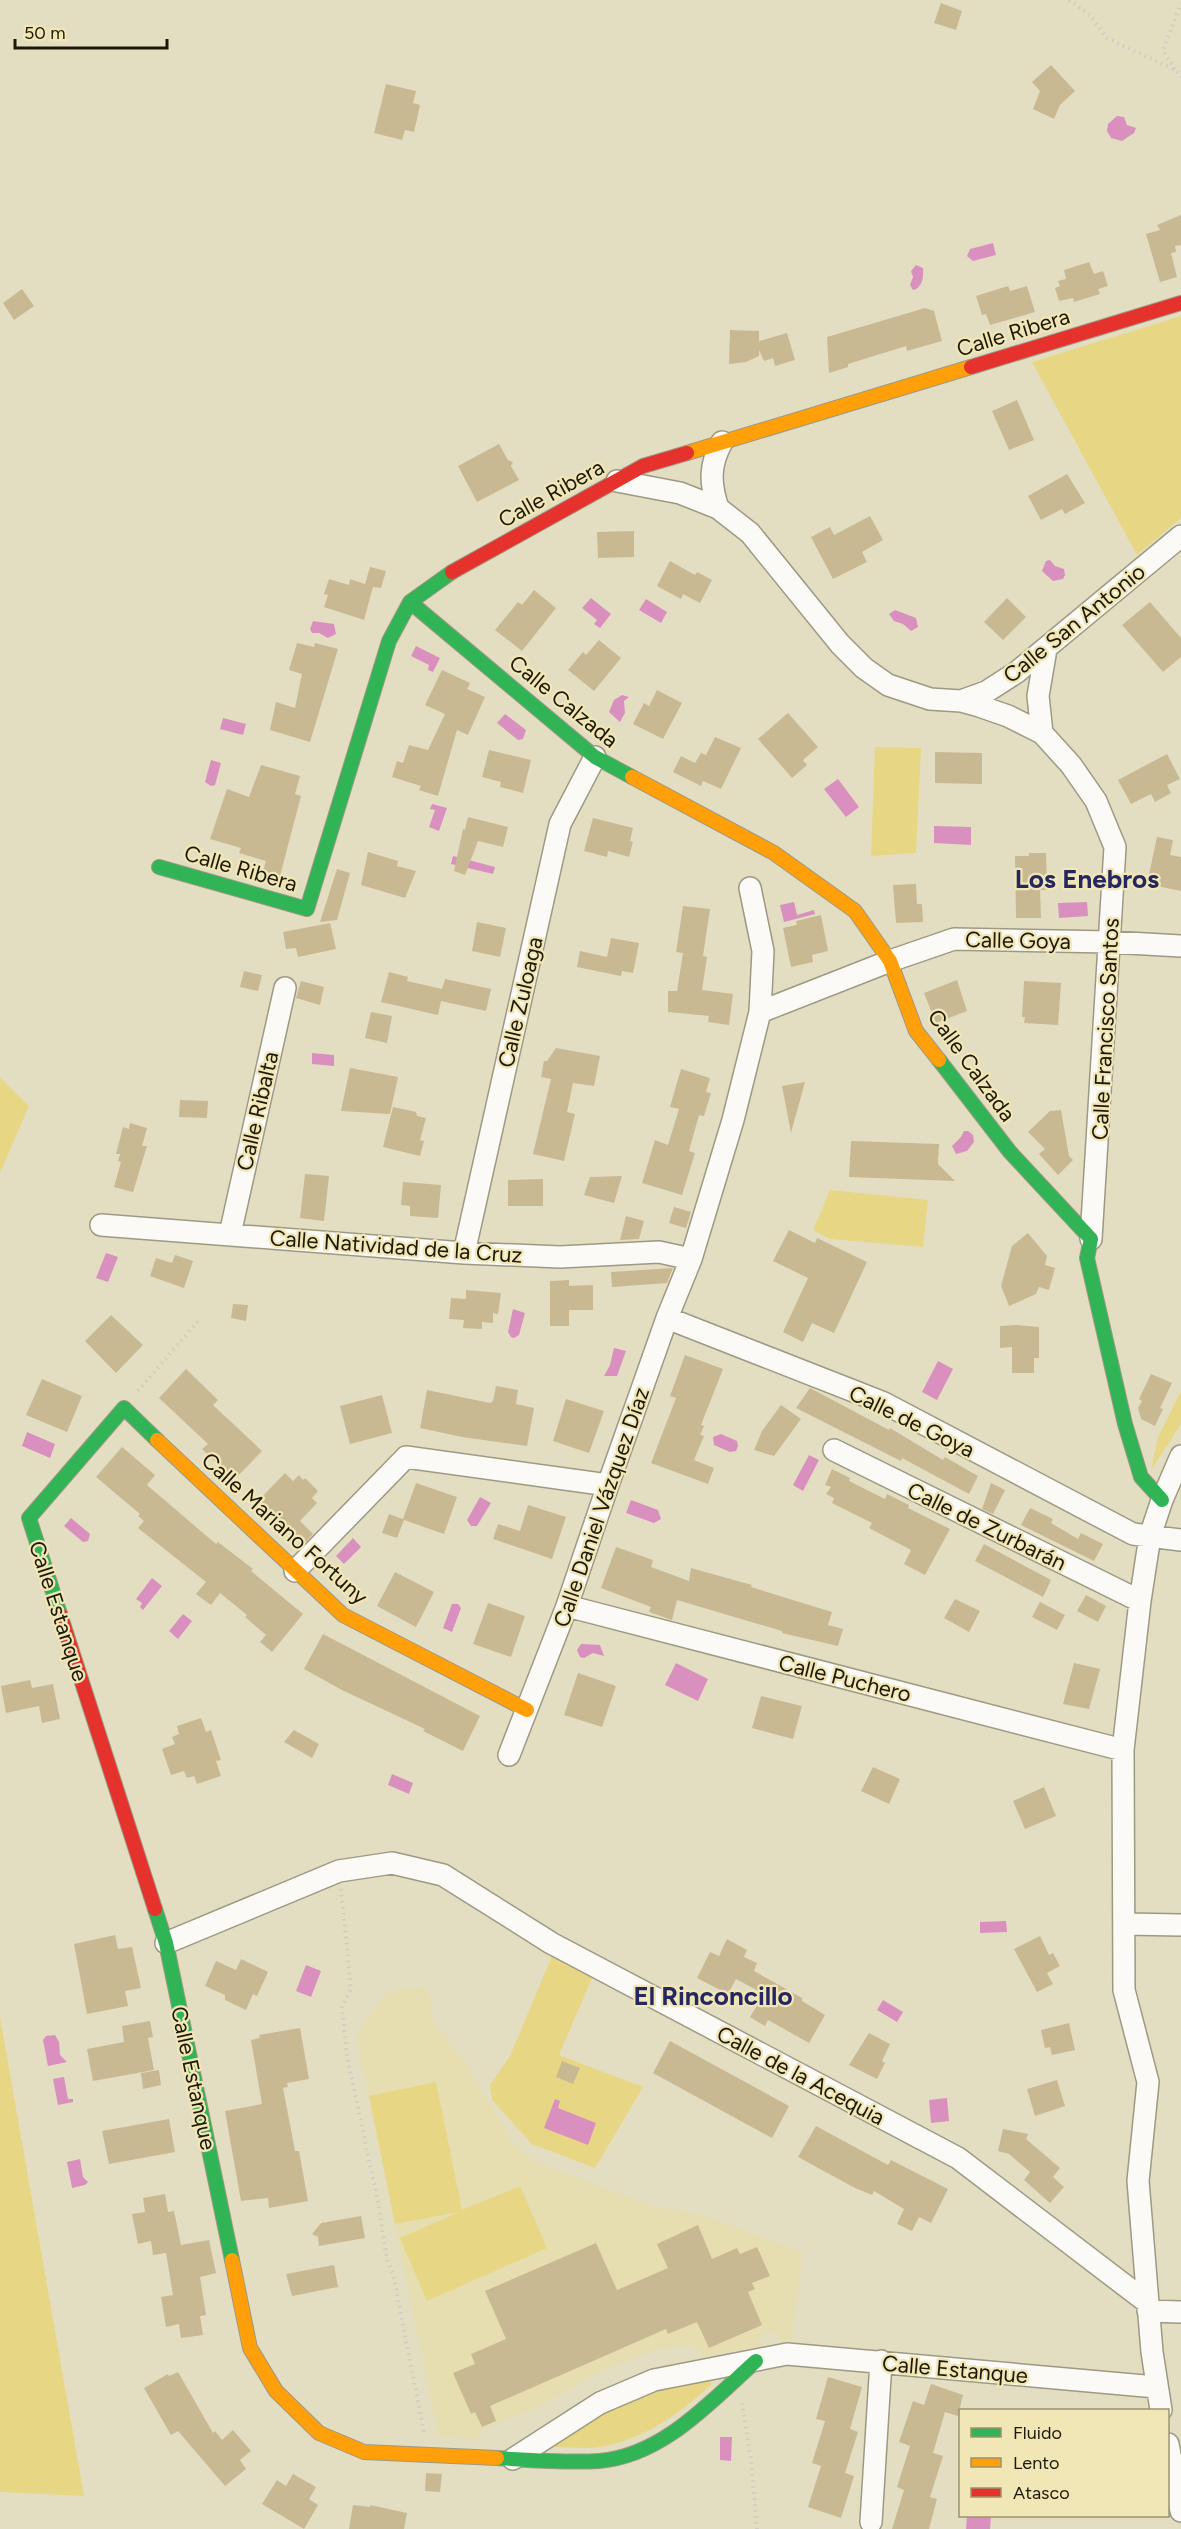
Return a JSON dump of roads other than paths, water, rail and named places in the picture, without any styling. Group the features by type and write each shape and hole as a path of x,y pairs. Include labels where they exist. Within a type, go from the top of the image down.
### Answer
{"street":[{"name":"Calle Ribera","path":"159,867 307,909 388,641 410,602 446,575 643,466 1181,303"},
{"path":"718,508 711,485 716,452 722,442"},
{"name":"Calle Francisco Santos","path":"617,481 680,493 718,508 750,533 840,644 864,668 888,685 930,699 961,701 1008,716 1042,733 1071,765 1096,801 1114,847 1091,1239"},
{"name":"Calle San Antonio","path":"961,701 986,692 1017,672 1181,536"},
{"name":"Calle Calzada","path":"410,602 596,758 774,853 855,911 890,961 916,1031 1010,1152 1091,1239"},
{"path":"1042,733 1038,696 1046,649"},
{"name":"Calle Zuloaga","path":"464,1253 560,824 596,758"},
{"path":"691,1259 733,1120 760,1012 763,951 750,888"},
{"name":"Calle Goya","path":"760,1012 890,961 954,939 1110,942 1181,946"},
{"name":"Calle Ribalta","path":"230,1234 285,988"},
{"name":"Calle Natividad de la Cruz","path":"100,1225 464,1253 560,1257 659,1252 691,1259"},
{"path":"1091,1239 1087,1258 1125,1424 1141,1477 1162,1500"},
{"name":"Calle Daniel Vázquez Díaz","path":"510,1755 567,1606 667,1318 691,1259"},
{"name":"Calle de Goya","path":"667,1318 884,1403 1133,1534 1181,1540"},
{"name":"Calle Estanque","path":"124,1408 29,1518 166,1943 250,2348 276,2391 319,2433 364,2452 600,2461 639,2451 675,2433 756,2361"},
{"name":"Calle Mariano Fortuny","path":"124,1408 343,1615 527,1710"},
{"name":"Calle de Zurbarán","path":"834,1450 1140,1601"},
{"path":"1161,2409 1156,2387 1148,2307 1138,2181 1148,2082 1124,1990 1123,1750 1150,1536 1162,1500 1181,1456"},
{"path":"295,1571 406,1457 608,1485"},
{"name":"Calle Puchero","path":"567,1606 1123,1750"},
{"name":"Calle de la Acequia","path":"166,1943 339,1871 392,1863 443,1875 551,1942 958,2158 1148,2307"},
{"path":"1125,1924 1181,1925"},
{"path":"1148,2307 1181,2312"},
{"name":"Calle Estanque","path":"513,2459 600,2403 654,2379 787,2354 1156,2387"},
{"path":"871,2522 881,2361"},
{"path":"1169,2454 1181,2511"}],"district":[{"name":"Los Enebros","path":"1087,879"},
{"name":"El Rinconcillo","path":"713,1996"}]}
